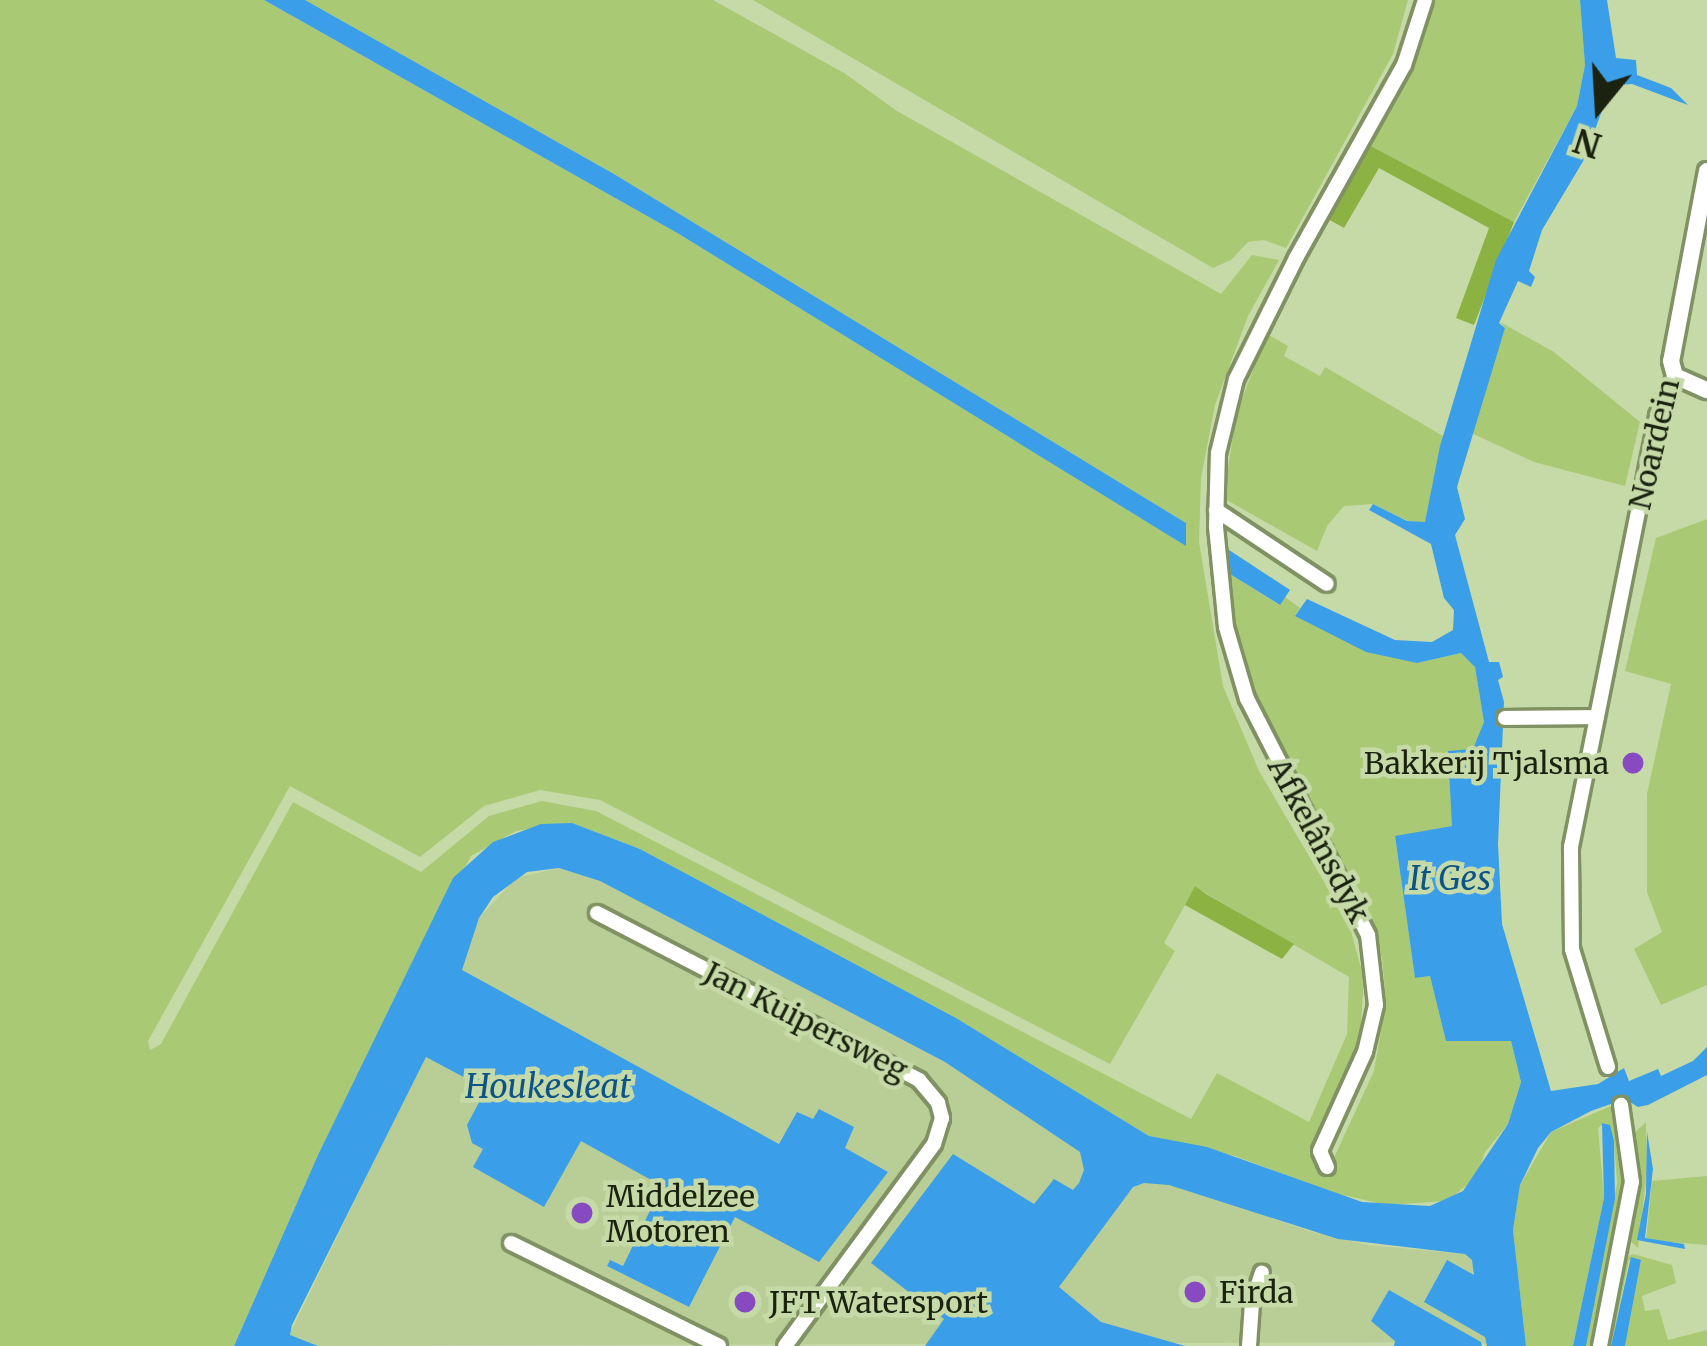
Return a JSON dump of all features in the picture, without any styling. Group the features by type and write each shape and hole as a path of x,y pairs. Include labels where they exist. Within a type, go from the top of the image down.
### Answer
{"street":[{"name":"Afkelânsdyk","path":"1327,1167 1320,1150 1365,1052 1376,1005 1368,934 1247,699 1226,627 1216,510 1218,452 1236,379 1296,257 1404,65 1425,0"},
{"name":"Noardein","path":"1608,1067 1576,974 1570,927 1571,847 1657,416 1675,376 1673,346 1707,170"},
{"path":"1675,376 1707,389"},
{"path":"1216,510 1327,584"},
{"path":"1505,718 1597,717"},
{"name":"Jan Kuipersweg","path":"597,913 919,1080 938,1103 942,1118 934,1144 784,1346"},
{"path":"1600,1346 1632,1182 1632,1150 1621,1105"},
{"path":"511,1244 719,1346"},
{"path":"1249,1346 1252,1303 1262,1274"}],"shaded area":[{"path":"0,0 264,0 679,234 1185,545 1186,523 614,174 305,0 713,0 844,73 897,111 1221,294 1252,255 1279,260 1248,316 1215,405 1201,478 1199,542 1223,686 1259,771 1349,924 1364,979 1360,1037 1309,1154 1332,1162 1374,1071 1386,1002 1382,958 1365,899 1279,760 1238,659 1225,571 1279,605 1285,597 1300,608 1295,615 1417,663 1461,653 1475,666 1484,722 1452,826 1395,837 1415,978 1430,976 1446,1040 1511,1041 1521,1082 1508,1124 1485,1152 1476,1178 1447,1201 1387,1205 1334,1193 1235,1156 1149,1136 956,1018 640,849 572,823 516,831 471,856 318,1155 234,1346 0,1346","holes":["290,786 420,857 484,806 540,790 600,800 1110,1064 1175,951 1164,943 1195,887 1349,977 1347,1034 1309,1122 1217,1073 1191,1119 596,811 542,801 489,816 421,872 293,802 161,1044 150,1050 148,1041"]},
{"path":"753,0 1408,0 1393,54 1286,248 1264,240 1248,242 1231,260 1213,268"},
{"path":"1433,0 1580,0 1585,65 1577,106 1514,222 1367,144 1414,61"},
{"path":"1500,322 1554,352 1640,422 1625,486 1534,462 1469,432 1505,328"},
{"path":"1267,334 1288,346 1284,356 1320,376 1325,367 1443,436 1425,523 1408,521 1373,504 1344,506 1327,526 1317,551 1223,498 1237,412"},
{"path":"1707,519 1707,985 1661,1005 1634,949 1662,932 1647,892 1647,794 1671,684 1625,671 1656,538"},
{"path":"559,868 600,881 945,1062 1081,1152 1309,1231 1368,1245 1465,1254 1472,1260 1487,1346 1481,1342 284,1346 425,1057 479,918 516,878"},
{"path":"1613,1105 1627,1182 1595,1346 1586,1346 1617,1183 1614,1141 1605,1123 1598,1128 1604,1198 1573,1346 1526,1346 1513,1230 1520,1185 1551,1132"},
{"path":"1646,1122 1647,1173 1638,1248 1629,1240 1638,1177 1635,1132"},
{"path":"1707,1176 1707,1245 1646,1240 1652,1181"},
{"path":"1633,1254 1672,1265 1676,1283 1642,1296 1645,1311 1659,1309 1668,1340 1707,1330 1707,1346 1625,1346 1641,1260 1629,1260 1611,1346 1606,1346 1625,1258"}],"green space":[{"path":"1367,144 1514,222 1474,325 1456,318 1489,228 1379,168 1344,228 1326,218"},
{"path":"1195,886 1294,944 1282,959 1185,905"}],"water":[{"path":"264,0 305,0 614,174 1186,523 1186,546 679,234"},
{"path":"1580,0 1607,0 1616,58 1636,60 1637,75 1671,88 1688,105 1632,84 1616,85 1606,99 1585,158 1542,230 1529,271 1535,277 1531,287 1518,281 1499,323 1505,328 1457,487 1465,519 1455,535 1489,662 1499,662 1503,677 1498,680 1504,702 1498,844 1502,924 1551,1091 1598,1084 1624,1068 1629,1081 1658,1069 1661,1076 1693,1061 1707,1047 1707,1075 1648,1105 1638,1107 1625,1099 1591,1111 1551,1132 1538,1148 1520,1185 1513,1230 1526,1346 1487,1346 1485,1337 1424,1302 1447,1260 1474,1275 1472,1260 1465,1254 1338,1239 1169,1185 1144,1183 1133,1187 1059,1287 1101,1322 1185,1346 925,1346 944,1319 871,1263 953,1154 1034,1204 1054,1179 1073,1190 1084,1170 1080,1152 945,1062 600,881 559,868 527,872 493,897 479,918 462,970 779,1144 797,1112 813,1119 819,1109 854,1127 845,1148 888,1172 819,1262 735,1217 689,1307 607,1266 610,1260 623,1266 662,1186 581,1141 544,1207 473,1167 483,1149 472,1143 467,1125 486,1089 426,1057 292,1325 290,1335 318,1346 234,1346 318,1155 453,878 493,842 541,824 572,823 640,849 956,1018 1149,1136 1207,1147 1362,1202 1430,1206 1463,1191 1508,1124 1521,1082 1511,1041 1446,1041 1430,976 1415,978 1395,836 1452,826 1448,751 1473,749 1484,722 1475,667 1461,653 1417,663 1366,652 1295,616 1307,599 1395,640 1432,642 1453,630 1454,610 1444,598 1431,544 1369,510 1373,504 1407,521 1425,522 1440,446 1496,260 1577,106 1585,65"},
{"path":"1223,546 1290,590 1280,605 1225,571"},
{"path":"1602,1123 1610,1125 1614,1141 1615,1199 1586,1346 1573,1346 1604,1198"},
{"path":"1647,1132 1653,1169 1645,1238 1684,1244 1685,1249 1637,1240 1646,1194"},
{"path":"1631,1257 1641,1260 1625,1346 1611,1346"},
{"path":"1389,1290 1482,1346 1394,1346 1395,1341 1371,1321"}],"place":[{"name":"Bakkerij Tjalsma","path":"1633,763"},
{"name":"Middelzee Motoren","path":"582,1213"},
{"name":"Firda","path":"1195,1292"},
{"name":"JFT Watersport","path":"745,1302"}],"water label":[{"name":"It Ges","path":"1450,879"},
{"name":"Houkesleat","path":"548,1087"}]}
